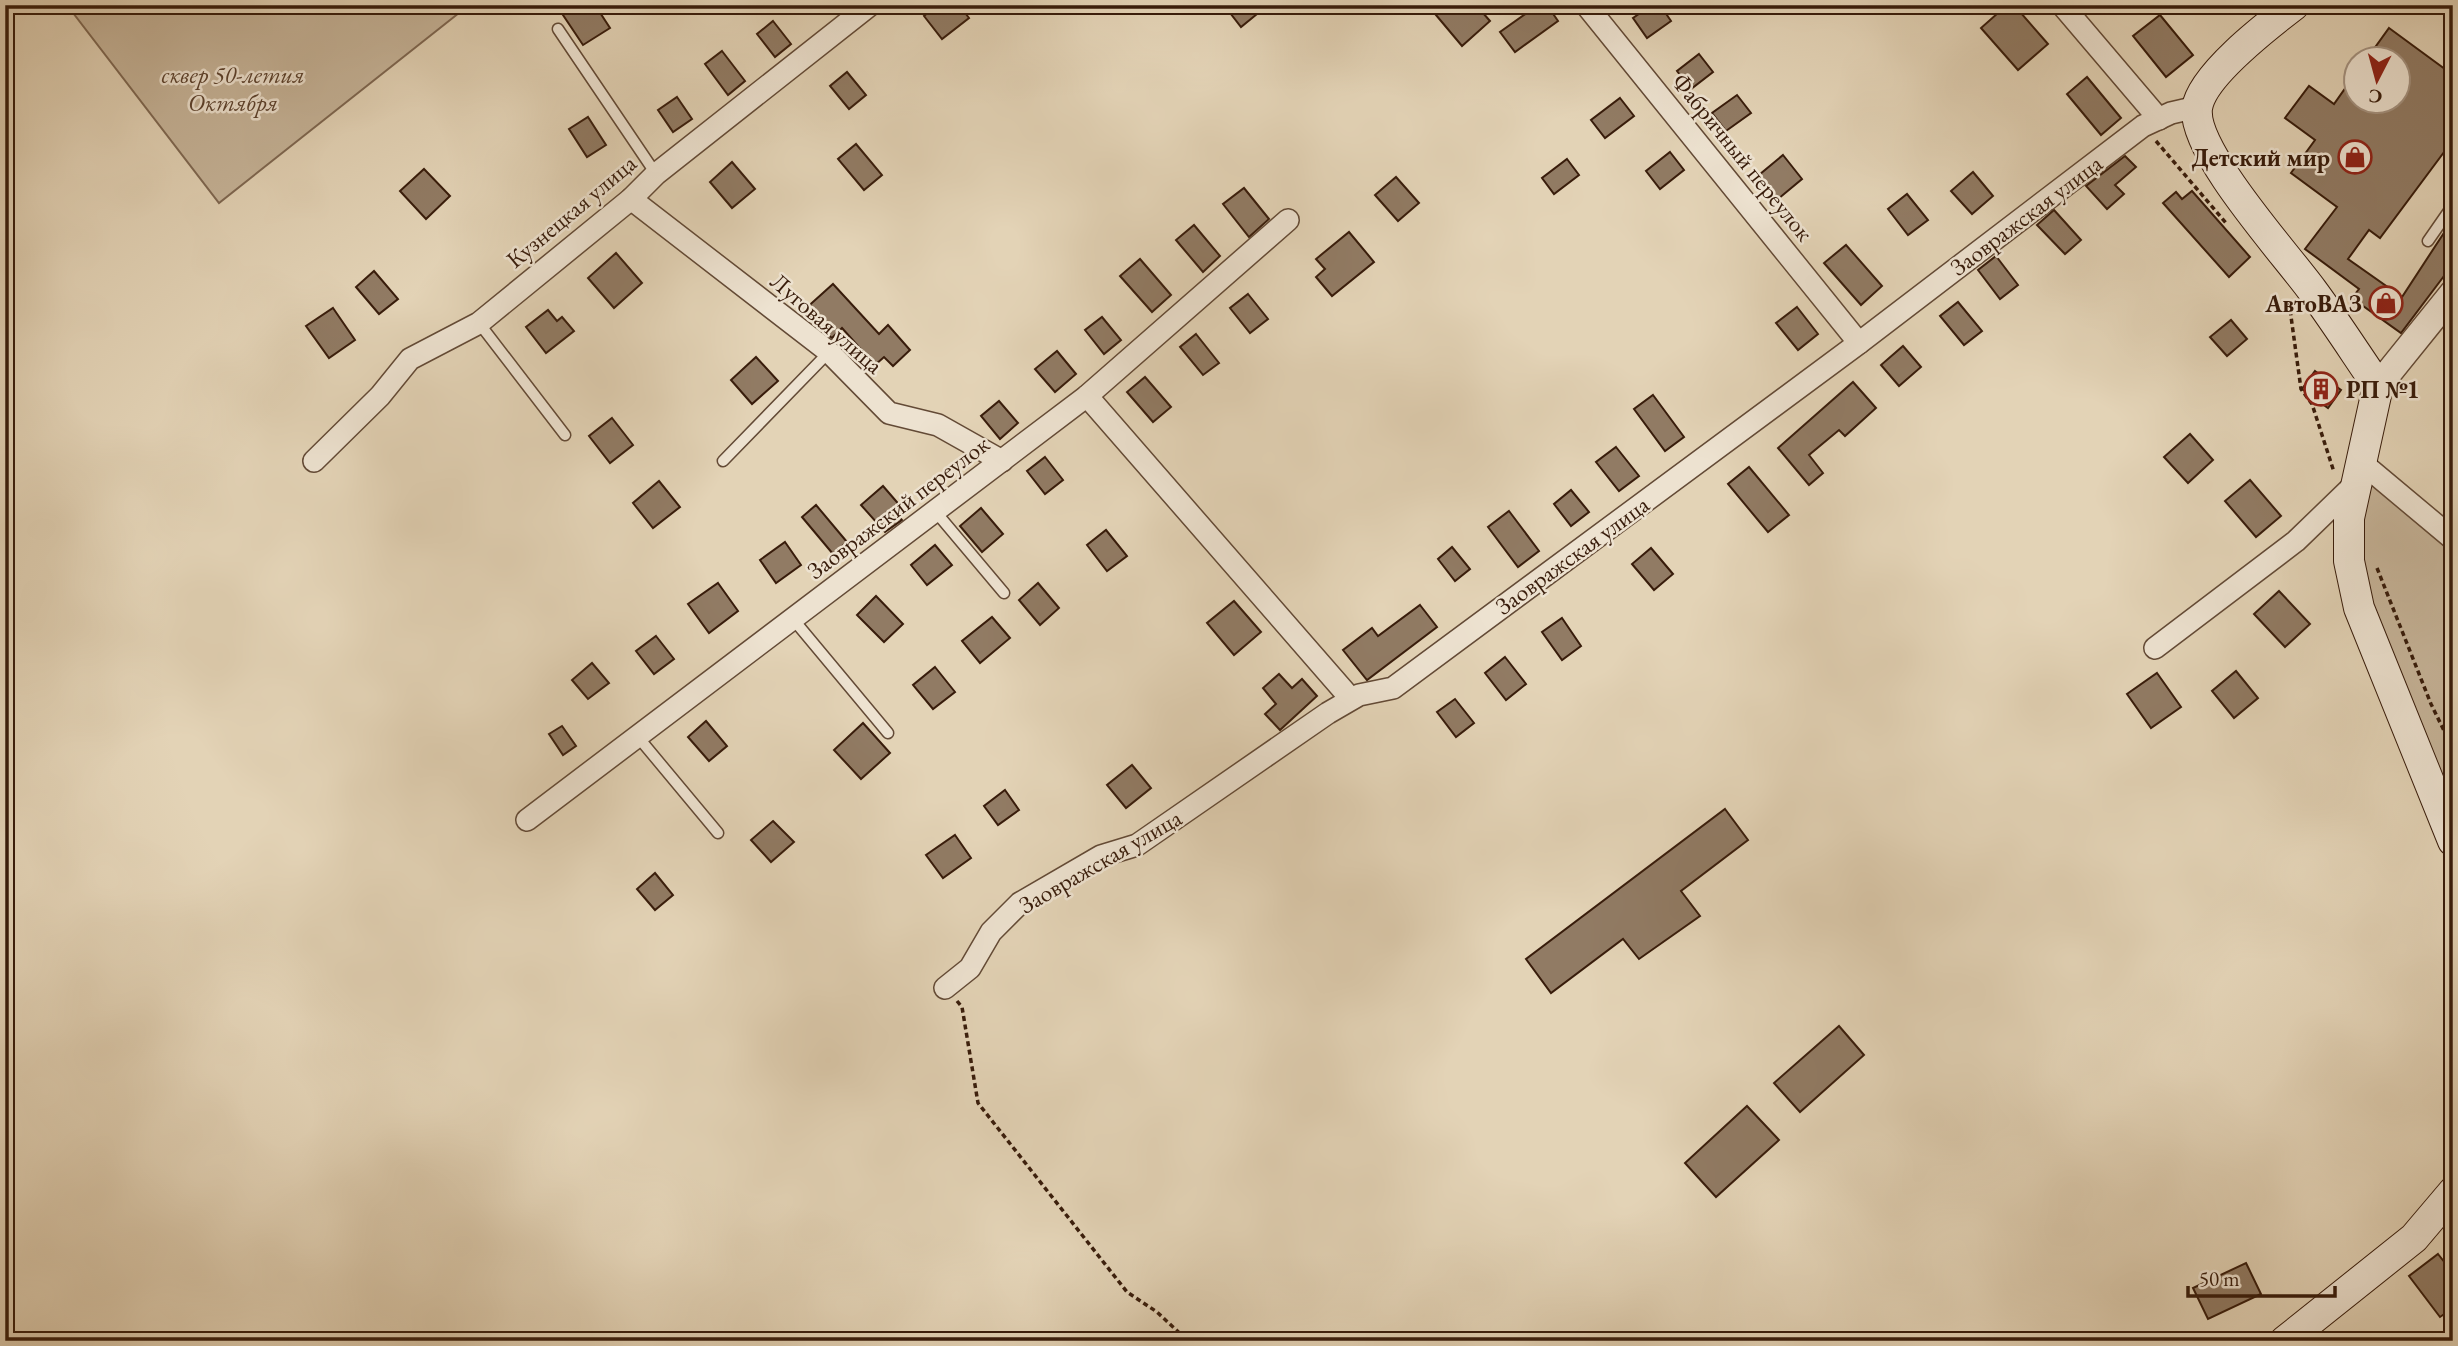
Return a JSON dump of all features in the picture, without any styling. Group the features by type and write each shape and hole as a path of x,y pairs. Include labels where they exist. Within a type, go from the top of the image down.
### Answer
{"main road":[{"path":"2294,5 2265,27 2210,82 2197,107 2199,131 2219,168 2313,291 2378,386 2351,482 2348,561 2360,608 2453,841"},
{"path":"2285,1341 2414,1238 2453,1192"}],"street":[{"name":"Кузнецкая улица","path":"314,461 380,396 410,359 479,323 631,199 656,174 870,5"},
{"name":"Фабричный переулок","path":"1586,5 1860,343"},
{"path":"2062,5 2151,122"},
{"name":"Заовражская улица","path":"945,988 970,968 990,932 1020,903 1101,856 1137,845 1351,699 1393,688 1860,343 2151,122 2197,107"},
{"name":"Луговая улица","path":"631,199 829,352 889,413 938,425 1002,461"},
{"name":"Заовражский переулок","path":"527,820 1087,396 1288,220"},
{"path":"2378,386 2453,293"},
{"path":"1087,396 1351,699"},
{"path":"2155,648 2297,541 2351,482 2453,539"}],"lane":[{"path":"558,29 656,174"},
{"path":"2428,241 2453,205"},
{"path":"479,323 565,435"},
{"path":"723,461 829,352"},
{"path":"935,511 1004,593"},
{"path":"793,619 888,733"},
{"path":"638,737 718,833"}],"path":[{"path":"2151,122 2234,233"},
{"path":"2288,296 2301,389 2312,404 2338,484 2351,482"},
{"path":"2372,557 2431,704 2453,749"},
{"path":"945,988 962,1007 978,1103 1127,1292 1157,1312 1188,1341"}],"green space":[{"name":"сквер 50-летия Октября","path":"67,5 469,5 219,203"},
{"path":"2376,477 2453,539 2453,841 2393,696 2349,518"}],"building":[{"path":"572,5 595,5 610,28 583,45 561,12"},
{"path":"937,5 959,5 969,18 942,39 924,16"},
{"path":"1224,5 1268,5 1241,27"},
{"path":"1447,5 1476,5 1490,21 1462,46 1436,15"},
{"path":"1538,5 1547,5 1558,21 1515,52 1500,32"},
{"path":"1652,5 1660,5 1671,21 1647,38 1633,18"},
{"path":"2007,5 2014,5 2048,44 2018,70 1981,28"},
{"path":"2160,15 2193,55 2166,77 2133,36"},
{"path":"773,21 791,44 775,57 757,34"},
{"path":"2389,28 2453,75 2453,140 2380,238 2369,230 2348,259 2402,297 2453,219 2453,264 2401,333 2352,298 2359,289 2305,249 2337,207 2291,173 2315,140 2285,118 2309,86 2334,104 2342,93 2342,116 2412,116 2412,46 2376,46"},
{"path":"722,51 745,81 728,95 705,64"},
{"path":"1699,54 1713,72 1691,89 1677,71"},
{"path":"847,72 866,95 849,109 830,86"},
{"path":"2087,77 2121,118 2101,135 2067,94"},
{"path":"1737,95 1751,113 1726,131 1712,113"},
{"path":"677,97 692,119 673,132 658,110"},
{"path":"1620,98 1634,116 1605,138 1591,120"},
{"path":"588,117 606,145 587,157 569,129"},
{"path":"856,144 882,175 864,190 838,159"},
{"path":"1670,152 1684,170 1660,189 1646,171"},
{"path":"1783,155 1802,179 1778,199 1759,175"},
{"path":"2125,156 2136,167 2115,185 2124,194 2107,209 2086,186"},
{"path":"1567,159 1579,175 1554,194 1542,178"},
{"path":"732,162 755,189 732,208 710,182"},
{"path":"424,169 450,196 426,219 400,191"},
{"path":"1973,172 1993,196 1972,214 1951,191"},
{"path":"1396,177 1419,203 1398,221 1375,195"},
{"path":"1244,188 1269,219 1249,237 1223,204"},
{"path":"2192,191 2250,257 2229,277 2163,203 2176,192 2182,199"},
{"path":"1907,194 1928,220 1908,235 1888,209"},
{"path":"2054,210 2081,240 2065,254 2037,225"},
{"path":"1194,225 1220,256 1203,272 1176,240"},
{"path":"1349,232 1374,262 1332,296 1316,277 1325,269 1316,259"},
{"path":"1846,245 1882,286 1861,305 1824,263"},
{"path":"616,253 642,283 614,308 588,278"},
{"path":"1996,256 2018,285 2000,299 1978,270"},
{"path":"1140,259 1171,295 1152,312 1120,276"},
{"path":"374,271 398,299 379,314 356,287"},
{"path":"833,284 879,334 888,325 910,350 893,366 884,357 875,365 842,328 832,338 804,310"},
{"path":"1248,294 1268,319 1250,333 1230,308"},
{"path":"1958,302 1982,331 1964,345 1940,316"},
{"path":"1797,307 1818,334 1798,350 1776,323"},
{"path":"333,308 355,340 329,358 306,326"},
{"path":"548,310 557,321 562,317 574,331 546,353 526,327"},
{"path":"1102,317 1121,340 1104,354 1085,330"},
{"path":"2231,320 2247,339 2227,356 2210,337"},
{"path":"1196,334 1219,363 1203,375 1180,347"},
{"path":"1903,346 1921,367 1899,386 1881,365"},
{"path":"1057,351 1076,374 1055,392 1035,369"},
{"path":"756,357 778,381 752,404 731,380"},
{"name":"РП №1","path":"2315,371 2341,390 2328,408 2302,389"},
{"path":"1145,377 1171,407 1153,422 1127,392"},
{"path":"1853,382 1876,408 1845,436 1839,430 1809,455 1823,473 1809,485 1778,448"},
{"path":"1653,395 1684,437 1665,451 1634,409"},
{"path":"999,401 1018,423 1000,439 981,416"},
{"path":"612,418 633,445 610,463 589,436"},
{"path":"2190,434 2213,460 2188,483 2164,457"},
{"path":"1616,447 1639,476 1619,491 1596,462"},
{"path":"1045,457 1063,480 1045,494 1027,471"},
{"path":"1749,467 1789,515 1768,532 1728,484"},
{"path":"2250,480 2281,516 2256,537 2225,501"},
{"path":"659,481 680,507 653,528 633,503"},
{"path":"883,486 902,508 896,513 902,520 885,532 861,505"},
{"path":"1571,490 1589,512 1571,526 1554,504"},
{"path":"816,505 847,542 833,554 802,517"},
{"path":"981,508 1003,534 982,552 960,526"},
{"path":"1509,511 1539,551 1518,567 1488,527"},
{"path":"1106,530 1127,556 1107,571 1087,545"},
{"path":"785,542 801,565 776,583 760,560"},
{"path":"935,545 952,565 927,585 911,565"},
{"path":"1452,547 1470,569 1455,581 1438,559"},
{"path":"1651,548 1673,574 1654,590 1632,564"},
{"path":"718,583 738,611 709,633 688,604"},
{"path":"1038,583 1059,608 1040,625 1019,600"},
{"path":"2279,591 2310,624 2285,647 2254,614"},
{"path":"876,596 903,624 884,642 857,615"},
{"path":"1234,601 1261,632 1234,655 1207,623"},
{"path":"1420,605 1437,627 1367,680 1343,650 1372,628 1378,636"},
{"path":"992,617 1010,638 980,663 962,641"},
{"path":"1562,618 1581,646 1562,660 1542,632"},
{"path":"656,636 674,659 654,674 636,651"},
{"path":"1505,657 1526,684 1506,700 1485,673"},
{"path":"592,663 609,683 588,699 572,680"},
{"path":"935,667 955,692 933,709 913,685"},
{"path":"2236,671 2258,698 2234,718 2212,691"},
{"path":"2157,673 2181,707 2151,728 2127,694"},
{"path":"1279,674 1292,688 1302,679 1317,696 1280,730 1265,714 1276,704 1263,688"},
{"path":"1455,699 1474,723 1456,737 1437,712"},
{"path":"706,721 727,746 709,761 688,737"},
{"path":"863,723 890,753 861,779 834,750"},
{"path":"562,726 576,746 563,755 549,734"},
{"path":"1132,765 1151,788 1126,808 1107,785"},
{"path":"1005,790 1019,810 998,825 984,806"},
{"path":"1725,809 1748,840 1681,891 1700,916 1639,959 1623,939 1551,993 1526,959"},
{"path":"773,821 794,842 771,862 751,840"},
{"path":"955,835 971,858 943,878 926,855"},
{"path":"655,873 673,895 655,910 637,889"},
{"path":"1839,1026 1864,1055 1800,1112 1774,1083"},
{"path":"1747,1106 1779,1140 1716,1197 1685,1163"},
{"path":"2438,1254 2453,1273 2453,1308 2440,1317 2409,1276"},
{"path":"2246,1263 2261,1294 2208,1319 2193,1288"}],"place":[{"name":"Детский мир","path":"2355,157"},
{"name":"АвтоВАЗ","path":"2386,303"},
{"name":"РП №1","path":"2321,389"}]}
